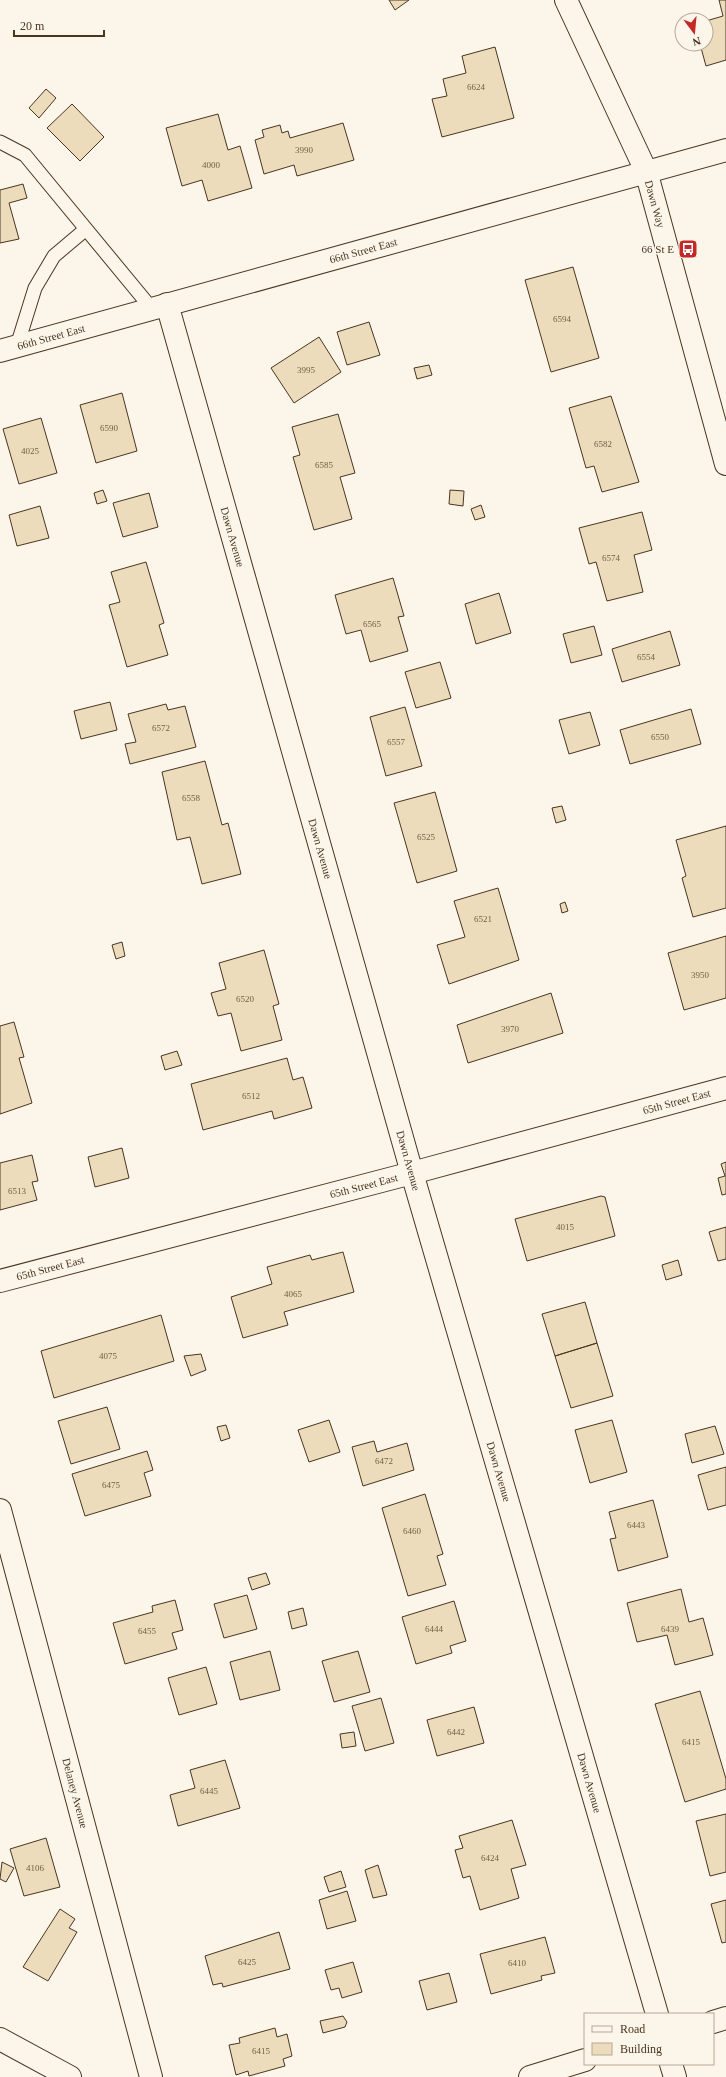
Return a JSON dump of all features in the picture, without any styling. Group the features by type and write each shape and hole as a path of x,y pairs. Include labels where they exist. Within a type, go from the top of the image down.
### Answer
{"street":[{"name":"Dawn Way","path":"566,0 646,171 726,464"},
{"name":"66th Street East","path":"8,349 726,150"},
{"name":"Dawn Avenue","path":"160,306 657,2013"},
{"name":"65th Street East","path":"0,1281 412,1174 726,1088"},
{"name":"Delaney Avenue","path":"0,1510 151,2077"},
{"path":"714,2022 726,2018"},
{"path":"0,2039 70,2077"},
{"path":"530,2077 584,2060"},
{"path":"671,2065 675,2077"}],"lane":[{"path":"0,142 25,155 86,229 160,306"},
{"path":"8,349 35,288 54,256 86,229"}],"building":[{"path":"389,0 409,0 395,10"},
{"path":"719,0 726,0 726,60 706,66 702,52 714,52 714,19 723,16"},
{"path":"495,47 514,118 442,137 432,99 447,96 443,79 466,73 462,56"},
{"path":"46,89 56,98 39,118 29,108"},
{"path":"72,104 104,137 80,161 47,128"},
{"path":"218,114 228,150 240,146 252,188 208,201 202,180 182,186 166,128"},
{"path":"343,123 354,160 297,176 294,165 264,174 255,140 264,137 262,130 280,125 282,133 288,131 290,138"},
{"path":"23,184 27,198 9,203 19,239 0,243 0,190"},
{"path":"573,267 599,358 551,372 525,280"},
{"path":"369,322 380,355 347,365 337,332"},
{"path":"319,337 341,372 294,403 271,368"},
{"path":"429,365 432,375 417,379 414,368"},
{"path":"122,393 137,451 96,463 80,405"},
{"path":"611,396 639,482 602,492 594,466 586,468 569,408"},
{"path":"338,414 355,473 340,477 352,519 314,530 293,457 300,455 292,427"},
{"path":"41,418 57,473 19,484 3,429"},
{"path":"103,490 107,501 97,504 94,493"},
{"path":"450,490 464,491 463,506 449,504"},
{"path":"149,493 158,527 123,537 113,503"},
{"path":"481,505 485,517 475,520 471,509"},
{"path":"40,506 49,538 17,546 9,515"},
{"path":"642,512 652,550 634,555 643,592 607,601 596,562 589,564 579,528"},
{"path":"146,562 164,623 159,625 168,655 127,667 109,605 120,602 111,572"},
{"path":"393,578 404,616 398,617 408,651 370,662 361,630 346,634 335,595"},
{"path":"499,593 511,633 476,644 465,604"},
{"path":"594,626 602,655 571,663 563,634"},
{"path":"670,631 680,665 622,682 612,649"},
{"path":"440,662 451,698 416,708 405,672"},
{"path":"110,702 117,730 81,739 74,711"},
{"path":"166,704 168,710 185,706 196,747 130,764 125,744 136,742 128,714"},
{"path":"405,707 422,766 386,776 370,717"},
{"path":"691,709 701,744 630,764 620,730"},
{"path":"590,712 600,745 569,754 559,720"},
{"path":"205,761 222,825 228,823 241,874 202,884 190,837 177,840 162,772"},
{"path":"435,792 457,871 417,883 394,803"},
{"path":"562,806 566,820 556,823 552,808"},
{"path":"726,826 726,908 693,917 682,878 686,876 676,840"},
{"path":"498,888 519,960 449,984 437,945 465,937 454,901"},
{"path":"565,902 568,911 562,913 560,904"},
{"path":"726,936 726,998 684,1010 668,953"},
{"path":"122,942 125,956 116,959 112,945"},
{"path":"264,950 279,1004 273,1006 282,1040 241,1051 231,1013 218,1016 211,993 226,989 219,963"},
{"path":"551,993 563,1033 468,1063 457,1025"},
{"path":"14,1022 24,1057 19,1058 32,1103 0,1114 0,1026"},
{"path":"177,1051 182,1065 165,1070 161,1056"},
{"path":"287,1058 293,1080 303,1077 312,1108 274,1119 272,1111 203,1130 191,1084"},
{"path":"122,1148 129,1178 95,1187 88,1157"},
{"path":"32,1155 38,1181 32,1182 37,1200 0,1210 0,1163"},
{"path":"726,1162 726,1194 722,1195 718,1178 725,1176 721,1164"},
{"path":"601,1196 605,1197 615,1236 527,1261 515,1219"},
{"path":"726,1227 726,1259 718,1261 709,1232"},
{"path":"343,1252 354,1292 284,1312 288,1325 243,1338 231,1297 272,1284 267,1267 310,1255 312,1260"},
{"path":"678,1260 682,1275 666,1280 662,1265"},
{"path":"585,1302 597,1343 555,1356 542,1314"},
{"path":"161,1315 174,1361 54,1398 41,1351"},
{"path":"597,1343 613,1396 571,1408 555,1356"},
{"path":"201,1354 206,1370 191,1376 184,1356"},
{"path":"107,1407 120,1449 71,1464 58,1421"},
{"path":"329,1420 340,1452 309,1462 298,1430"},
{"path":"612,1420 627,1472 590,1483 575,1430"},
{"path":"226,1425 230,1438 221,1441 217,1427"},
{"path":"715,1426 724,1454 692,1463 685,1434"},
{"path":"374,1441 377,1452 407,1443 414,1470 363,1486 352,1447"},
{"path":"147,1451 153,1470 144,1473 151,1496 85,1516 72,1474"},
{"path":"726,1467 726,1505 708,1510 698,1475"},
{"path":"425,1494 443,1554 437,1556 446,1585 408,1596 382,1508"},
{"path":"653,1500 668,1557 618,1571 610,1539 616,1538 609,1512"},
{"path":"266,1573 270,1584 252,1590 248,1578"},
{"path":"681,1589 689,1622 703,1618 713,1655 675,1665 667,1635 637,1642 627,1603"},
{"path":"247,1595 257,1629 224,1638 214,1604"},
{"path":"175,1600 183,1630 172,1633 177,1649 125,1664 113,1623 153,1612 152,1606"},
{"path":"454,1601 466,1641 450,1646 452,1653 416,1664 402,1617"},
{"path":"303,1608 307,1625 292,1629 288,1612"},
{"path":"270,1651 280,1690 240,1700 230,1662"},
{"path":"358,1651 370,1692 334,1702 322,1661"},
{"path":"206,1667 217,1704 179,1715 168,1678"},
{"path":"700,1691 726,1779 726,1789 685,1802 655,1704"},
{"path":"381,1698 394,1743 365,1751 352,1706"},
{"path":"474,1707 484,1743 437,1756 427,1720"},
{"path":"354,1732 356,1746 342,1748 340,1734"},
{"path":"225,1760 240,1808 178,1826 170,1795 195,1788 190,1770"},
{"path":"726,1814 726,1872 710,1876 696,1821"},
{"path":"512,1820 526,1865 511,1869 519,1898 480,1910 470,1876 463,1878 455,1850 463,1848 459,1836"},
{"path":"46,1838 60,1887 24,1896 10,1849"},
{"path":"2,1862 14,1868 6,1882 0,1879"},
{"path":"378,1865 387,1895 373,1898 365,1870"},
{"path":"341,1871 346,1887 329,1892 324,1877"},
{"path":"347,1891 356,1921 327,1929 319,1900"},
{"path":"726,1900 726,1942 722,1943 711,1904"},
{"path":"60,1909 75,1919 69,1928 77,1932 48,1981 23,1967"},
{"path":"279,1932 290,1969 223,1987 222,1983 213,1985 205,1956"},
{"path":"545,1937 555,1973 541,1976 542,1980 491,1994 480,1954"},
{"path":"353,1962 362,1992 342,1998 339,1988 331,1990 325,1970"},
{"path":"449,1973 457,2002 427,2010 419,1981"},
{"path":"343,2016 347,2022 345,2027 323,2033 320,2021"},
{"path":"275,2028 277,2037 287,2034 292,2056 283,2059 285,2066 249,2076 248,2071 236,2075 229,2045 240,2043 239,2038"}],"place":[{"name":"66 St E","path":"688,249"}]}
